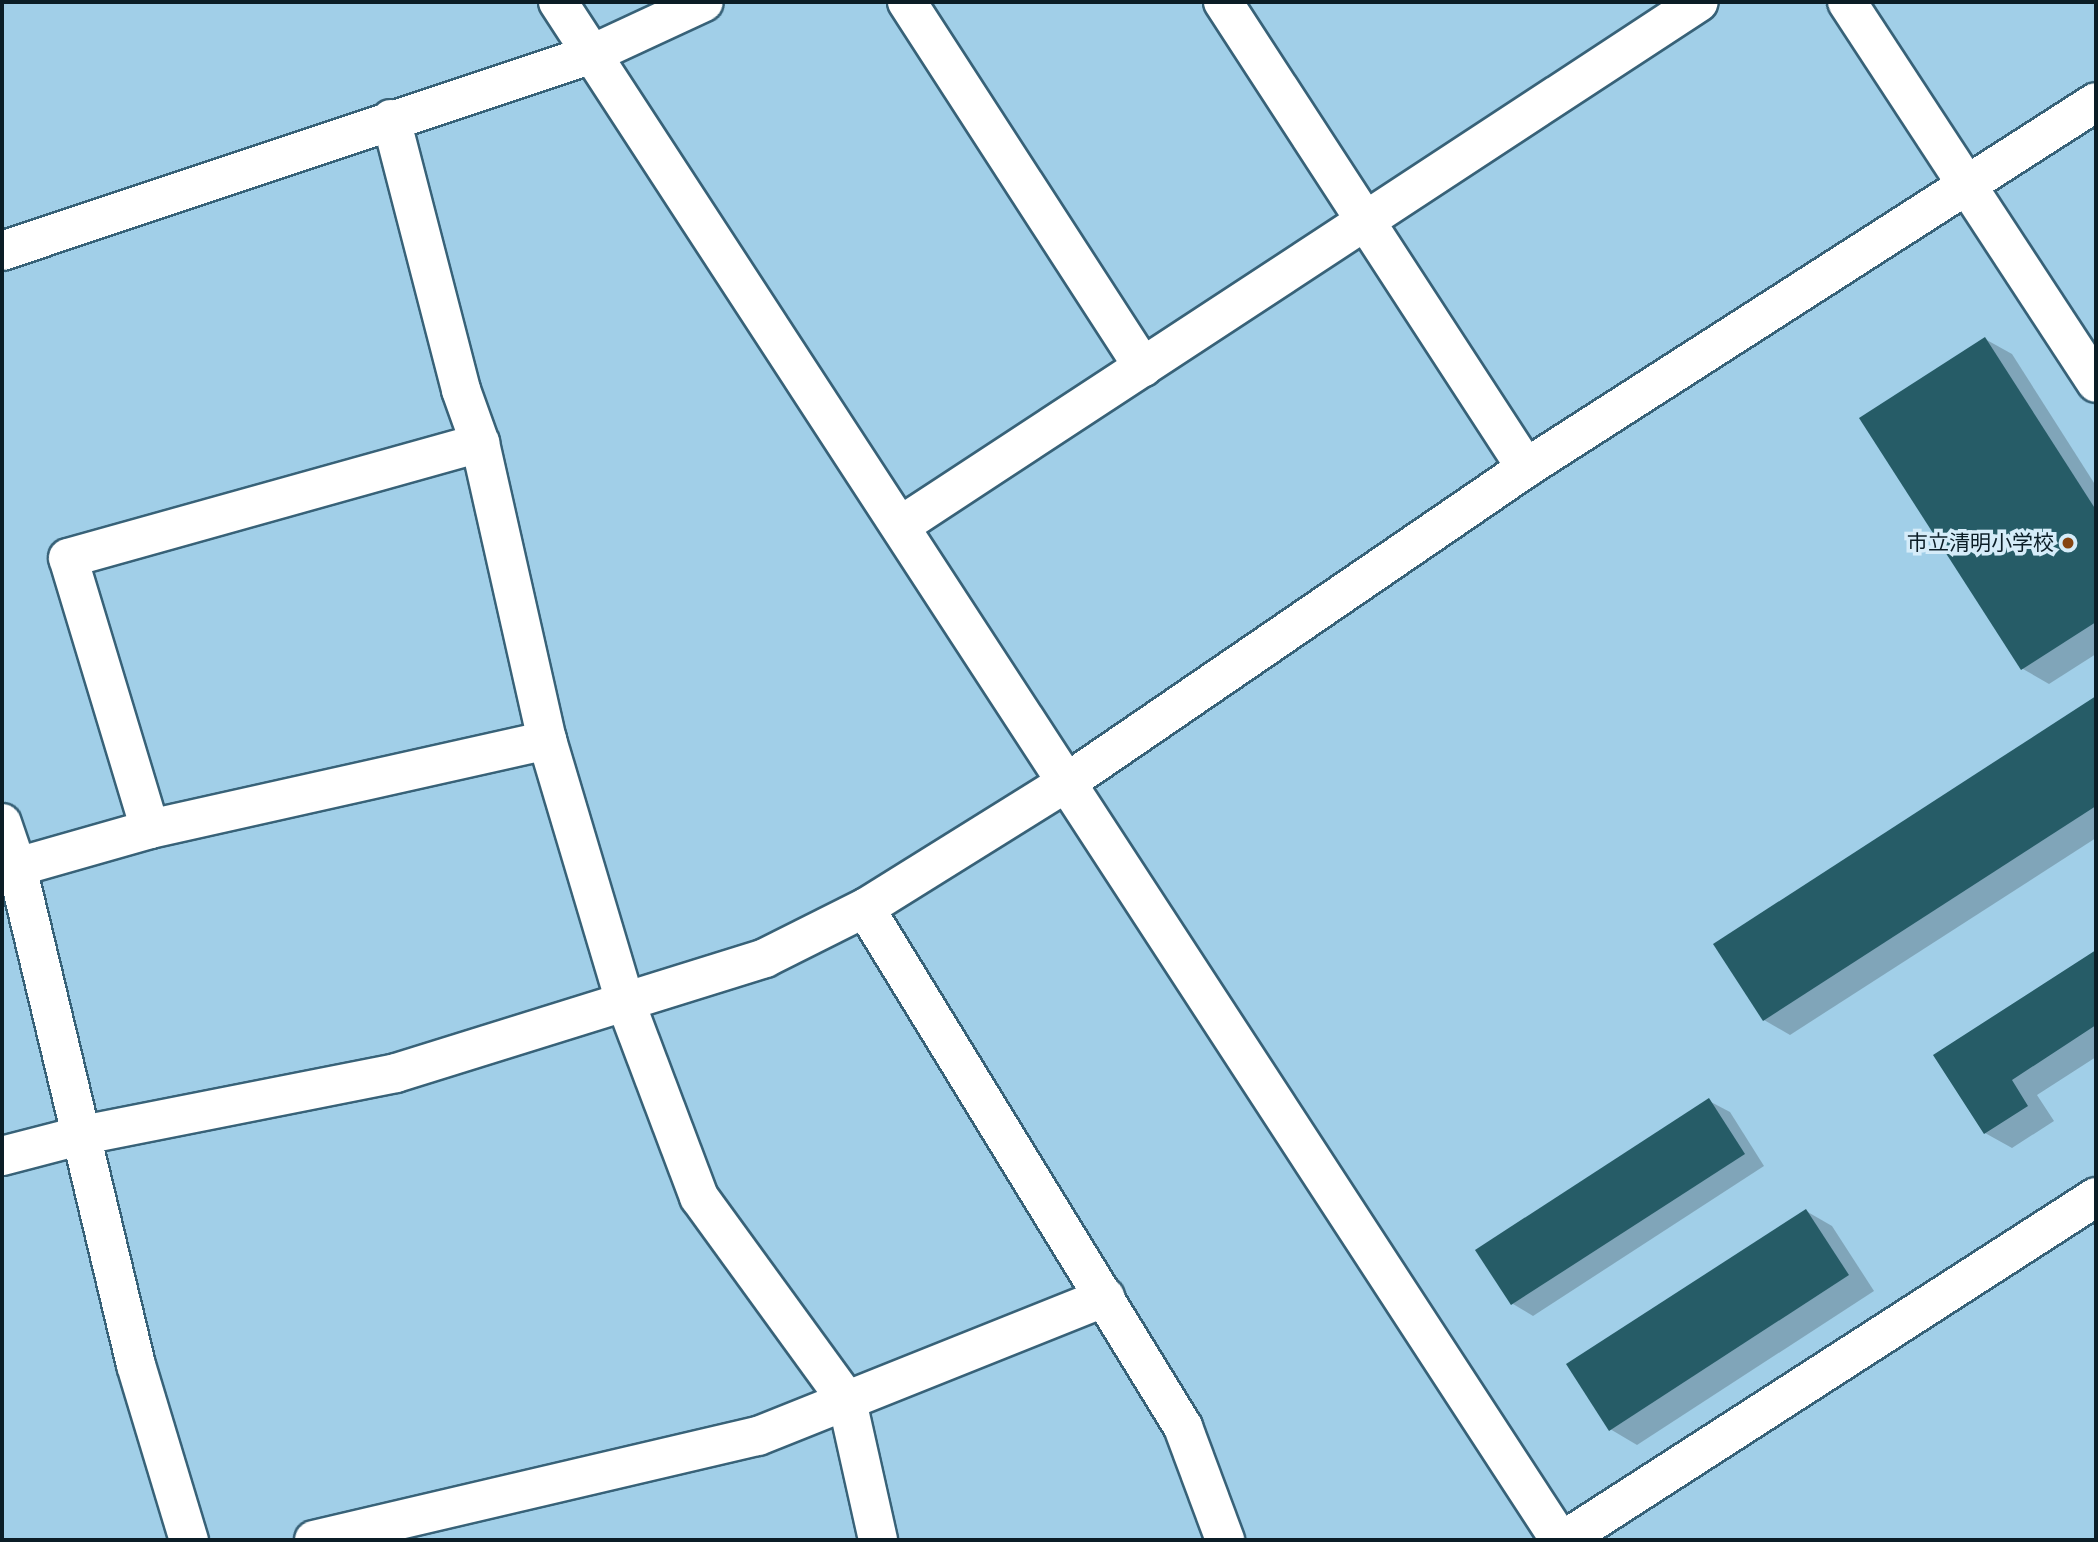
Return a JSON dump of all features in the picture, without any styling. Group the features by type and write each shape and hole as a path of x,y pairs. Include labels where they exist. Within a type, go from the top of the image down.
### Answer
{"street":[{"path":"558,2 1562,1540 2096,1197"},
{"path":"2,251 592,54 704,2"},
{"path":"907,2 1143,367"},
{"path":"1223,2 1526,468"},
{"path":"900,526 1699,2"},
{"path":"1847,2 2096,383"},
{"path":"2,1156 83,1135 396,1073 765,958 865,908 1066,783 1526,468 2096,102"},
{"path":"391,119 461,390 480,443 547,740 625,1001 699,1197 847,1401 878,1540"},
{"path":"149,829 68,558 480,443"},
{"path":"17,867 149,829 547,740"},
{"path":"2,823 17,867 136,1365 190,1540"},
{"path":"865,908 1183,1427 1225,1540"},
{"path":"314,1540 758,1436 1105,1297"}],"building":[{"path":"1985,337 2096,510 2096,622 2021,670 1859,418"},
{"path":"2096,696 2096,806 1763,1021 1713,944"},
{"path":"2096,950 2096,1025 2012,1080 2028,1106 1984,1134 1933,1055"},
{"path":"1709,1098 1745,1154 1511,1305 1475,1250"},
{"path":"1806,1209 1849,1275 1609,1431 1566,1364"}],"place":[{"name":"市立清明小学校","path":"2068,543"}]}
